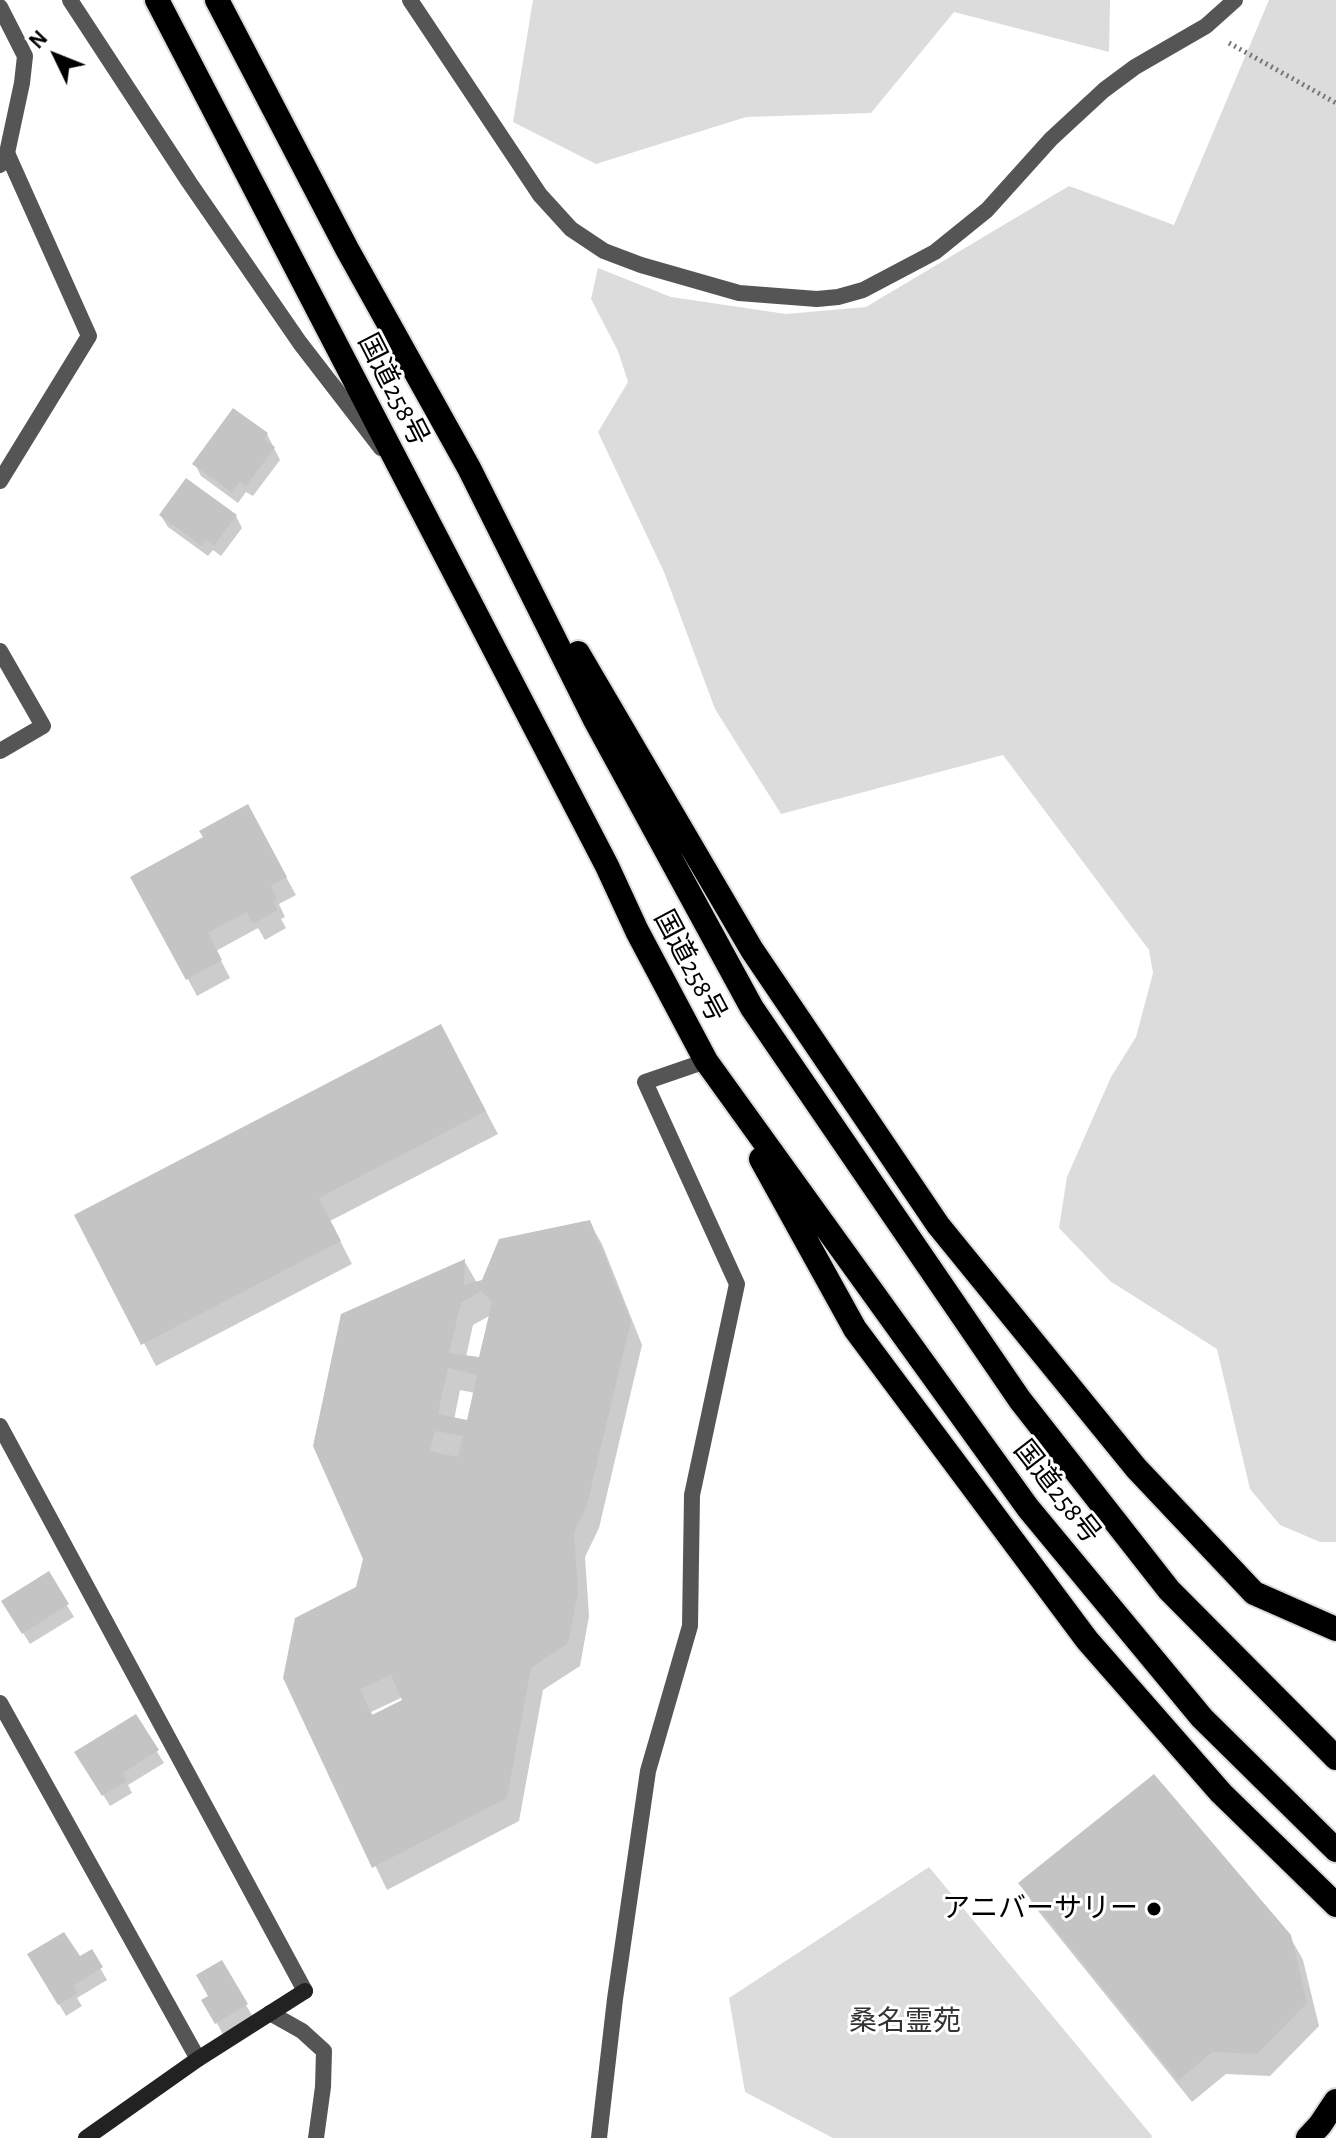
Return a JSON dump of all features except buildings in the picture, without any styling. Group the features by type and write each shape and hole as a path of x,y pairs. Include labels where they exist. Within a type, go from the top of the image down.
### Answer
{"highway":[{"name":"国道258号","path":"157,0 706,1061 1028,1508 1202,1718 1336,1850"},
{"name":"国道258号","path":"217,0 347,249 469,468 594,718 752,1008 1020,1400 1169,1590 1336,1758"},
{"path":"469,468 752,950 938,1225 1136,1468 1254,1593 1336,1629"},
{"path":"706,1061 855,1329 1068,1615 1221,1793 1336,1905"},
{"path":"1308,2138 1336,2101"}],"street":[{"path":"70,0 189,182 300,343 406,481"},
{"path":"410,0 540,195 571,229 604,251 641,265 739,293 788,299 838,297 863,290 935,252 987,210 1051,139 1104,90 1135,67 1206,26 1235,0"},
{"path":"0,7 25,56 22,83 4,159 89,336 0,481"},
{"path":"0,651 43,726 0,751"},
{"path":"599,2138 615,1999 648,1771 690,1626 692,1495 737,1284 645,1082 706,1061"},
{"path":"0,1426 305,1991 198,2059 86,2138"},
{"path":"0,1703 198,2059"},
{"path":"270,2013 302,2031 324,2051 316,2138"}],"path":[{"path":"1206,26 1224,40 1336,103"}],"green space":[{"path":"533,0 1110,0 1109,52 954,12 871,113 746,117 596,164 513,122"},
{"path":"1269,0 1336,0 1336,1542 1320,1542 1280,1525 1250,1489 1217,1349 1110,1281 1059,1228 1067,1177 1111,1077 1136,1037 1153,973 1149,950 1003,755 781,814 715,709 664,572 598,432 628,382 618,351 591,299 598,268 671,297 786,314 866,307 1069,186 1174,225"},
{"name":"桑名霊苑","path":"929,1867 1151,2138 833,2138 745,2092 729,1998"}],"place":[{"name":"アニバーサリー","path":"1154,1909"}]}
